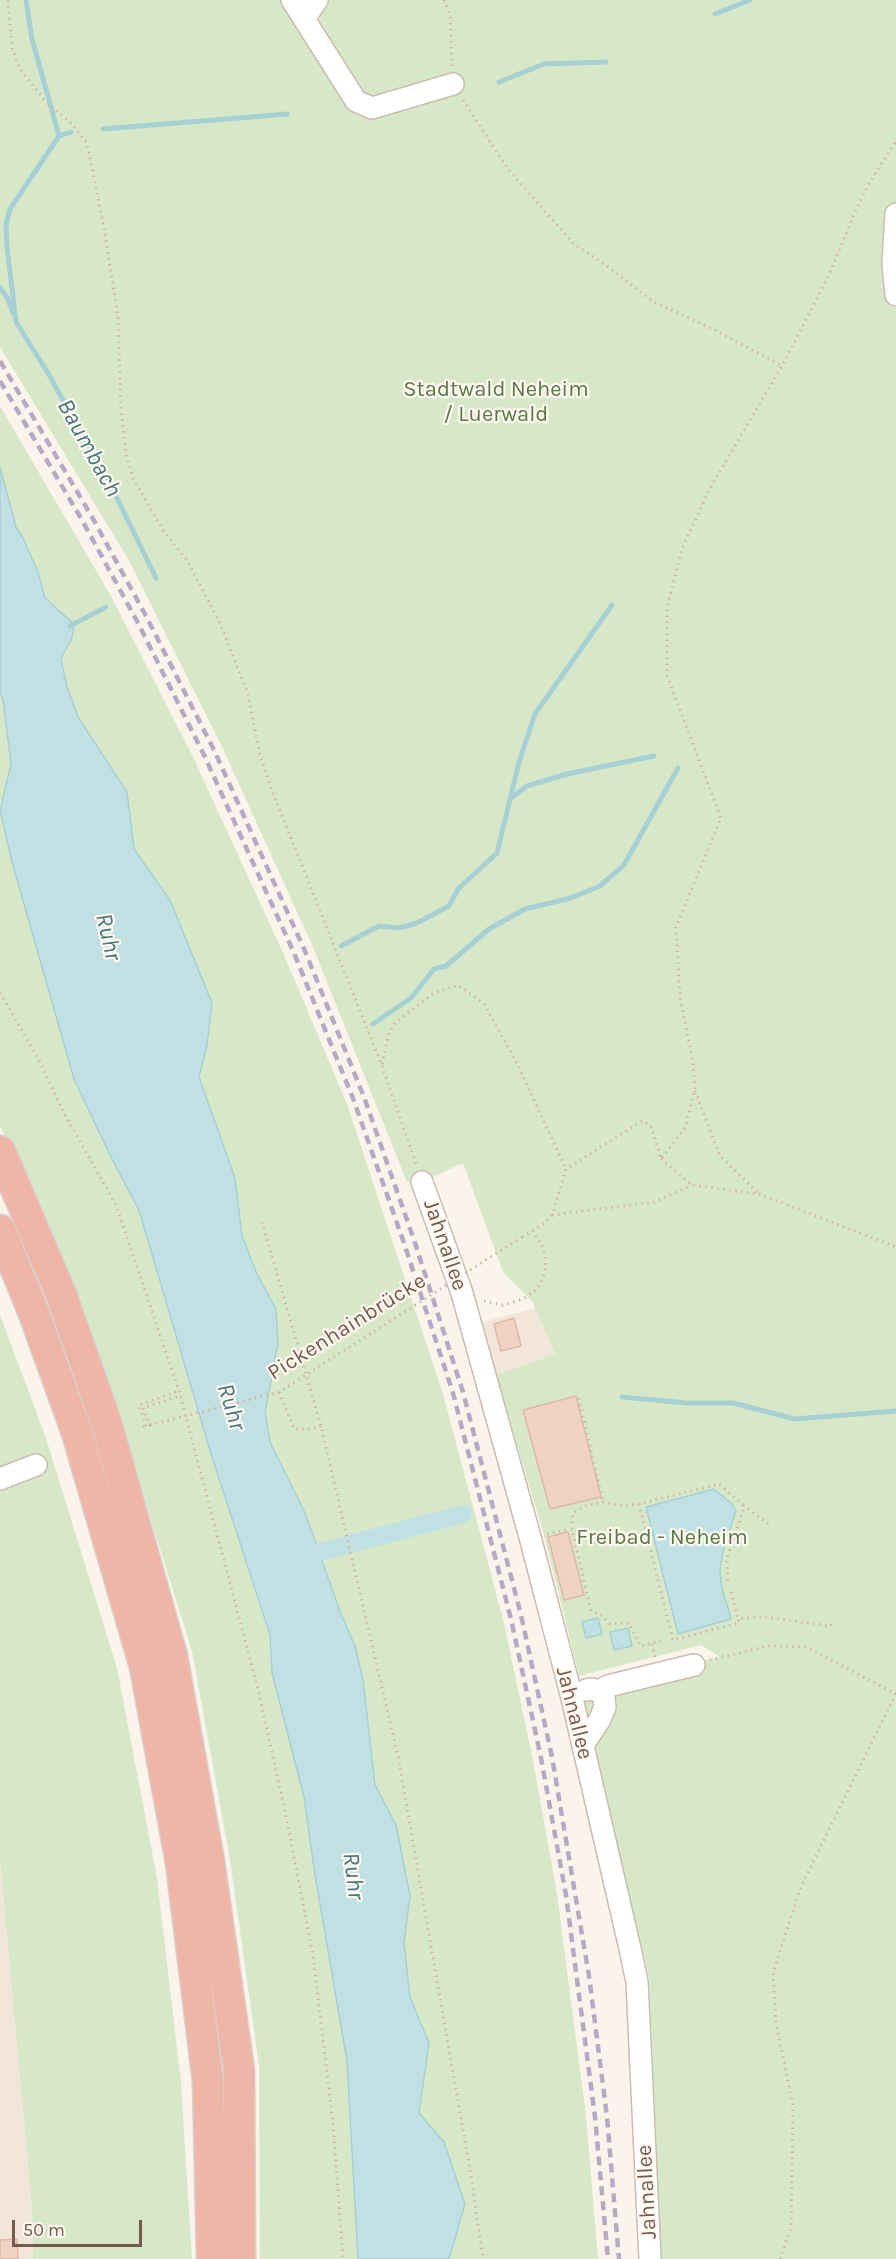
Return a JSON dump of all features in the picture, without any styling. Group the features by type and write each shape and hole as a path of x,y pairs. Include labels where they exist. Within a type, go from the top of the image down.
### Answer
{"highway":[{"path":"0,1151 61,1294 106,1422 172,1656 209,1861 239,2070 240,2259"},
{"path":"0,1230 33,1311 77,1433 145,1667 181,1863 208,2082 212,2259"}],"street":[{"path":"292,0 356,101 372,108 453,84"},
{"path":"304,19 317,0"},
{"path":"896,214 893,255 896,295"},
{"name":"Jahnallee","path":"422,1182 464,1302 530,1538 571,1694 637,1982 650,2259"},
{"path":"0,1479 36,1465"},
{"path":"599,1691 608,1686 694,1665"},
{"path":"571,1694 591,1689 599,1691 604,1697 605,1707 599,1721 583,1745"}],"path":[{"path":"8,0 12,48 20,69 46,102 70,122 87,143 104,228 118,317 121,409 126,455 133,478 164,532 186,560 220,623 247,691 260,755 273,793 382,1066 422,1182"},
{"path":"444,0 450,15 453,84 508,169 574,244 654,302 713,329 782,366"},
{"path":"759,1194 720,1156 695,1089 693,1062 680,997 676,927 721,818 667,676 667,607 682,549 710,488 782,366 829,275 868,185 896,141"},
{"path":"382,1066 389,1032 396,1022 434,993 458,985 484,1005 516,1061 566,1169"},
{"path":"0,993 38,1058 69,1123 116,1205 180,1396 258,1689 285,1810 310,1944 333,2123 343,2259"},
{"path":"661,1159 686,1128 695,1089"},
{"path":"692,1185 661,1159 651,1126 642,1121 566,1169 552,1215 655,1202 692,1185 759,1194 896,1247"},
{"name":"Pickenhainbrücke","path":"146,1426 279,1392 533,1231 552,1215"},
{"path":"262,1222 321,1426 398,1756 469,2164 483,2259"},
{"path":"464,1302 480,1300 503,1305 523,1299 536,1290 542,1283 546,1268 543,1247 533,1231"},
{"path":"146,1426 139,1405 178,1391"},
{"path":"279,1392 294,1429 321,1426"},
{"path":"146,1426 143,1408 180,1396"},
{"path":"579,1398 603,1502"},
{"path":"661,1641 641,1647 629,1623 610,1624 601,1615 591,1611 572,1529 572,1516 576,1510 603,1502 624,1506 639,1504 719,1484 770,1525"},
{"path":"639,1504 673,1640 739,1623 731,1592"},
{"path":"728,1582 727,1558 731,1540 743,1512 743,1505"},
{"path":"530,1538 572,1529"},
{"path":"738,1619 765,1617 830,1626 833,1622"},
{"path":"694,1665 732,1653 768,1647 806,1647 896,1694 800,1889 773,1972 776,2023 793,2104 791,2228 780,2259"}],"shaded area":[{"path":"535,1308 555,1354 496,1375 483,1322"},
{"path":"0,1860 31,2196 33,2259 0,2259"}],"green space":[{"name":"Stadtwald Neheim / Luerwald","path":"0,0 896,0 896,2259 661,2259 649,1977 579,1686 720,1657 701,1645 579,1676 544,1535 496,1375 555,1354 533,1302 503,1272 463,1163 422,1182 407,1182 313,947 223,749 128,559 0,347"},
{"path":"0,406 111,596 194,759 284,955 347,1104 443,1394 503,1619 533,1760 557,1894 586,2116 598,2259 449,2259 454,2237 444,2142 419,2113 429,2043 410,1997 404,1943 410,1896 396,1825 375,1785 362,1679 355,1646 305,1513 270,1442 265,1413 278,1343 276,1309 257,1274 242,1236 235,1178 199,1077 207,1045 212,1003 170,900 134,849 127,792 78,717 67,687 62,656 72,637 63,614 46,598 38,572 16,527 0,467"},
{"path":"0,691 11,764 0,805"},
{"path":"0,810 12,862 74,1079 139,1210 270,1635 272,1672 304,1797 347,2061 358,2259 260,2259 259,2065 230,1860 192,1651 117,1411 14,1152 0,1126"},
{"path":"0,1315 45,1435 117,1668 157,1878 181,2082 192,2259 33,2259 31,2196 0,1860"}],"water":[{"name":"Ruhr","path":"0,467 16,527 38,572 45,598 74,624 72,638 61,658 67,687 78,717 127,792 134,849 170,900 212,1003 207,1045 199,1077 235,1178 242,1236 257,1274 276,1309 278,1343 265,1413 270,1442 305,1513 341,1614 355,1646 363,1680 375,1785 396,1825 410,1896 404,1943 410,1997 429,2043 419,2113 444,2142 465,2204 449,2259 358,2259 347,2061 304,1797 272,1673 270,1635 211,1454 139,1210 74,1079 12,862 0,810 11,764 0,691"},
{"path":"714,1489 732,1504 736,1511 723,1551 720,1571 722,1588 731,1619 678,1634 646,1507"},
{"path":"598,1618 602,1634 586,1638 582,1622"},
{"path":"628,1628 632,1646 614,1650 610,1632"}],"building":[{"path":"514,1318 521,1346 501,1351 494,1324"},
{"path":"576,1396 601,1497 550,1509 523,1410"},
{"path":"568,1532 584,1595 564,1600 548,1537"},
{"path":"17,2239 18,2259 0,2259 0,2240"}],"waterway":[{"path":"26,0 32,39 59,136"},
{"path":"715,14 750,0"},
{"path":"499,82 544,64 606,62"},
{"path":"103,129 287,114"},
{"name":"Baumbach","path":"71,132 59,136 10,209 6,225 7,247 16,322 48,373 115,494 156,578"},
{"name":"Baumbach","path":"0,288 7,297 13,313"},
{"path":"341,946 379,926 399,928 417,923 449,906 458,889 497,853 519,762 535,714 612,605"},
{"name":"Baumbach","path":"70,626 106,607"},
{"path":"511,798 527,786 567,774 654,756"},
{"path":"373,1024 411,998 434,969 446,966 489,929 525,909 571,898 600,886 624,865 678,768"},
{"path":"622,1397 687,1403 733,1403 795,1419 896,1411"},
{"path":"320,1552 463,1514"}],"railway":[{"path":"0,361 92,517 146,616 214,750 305,951 364,1097 414,1240 463,1392 521,1615 552,1757 589,1976 607,2117 619,2259"},
{"path":"0,381 82,520 138,623 204,755 294,953 354,1101 453,1393 511,1619 541,1758 566,1895 595,2117 608,2259"}],"park label":[{"name":"Freibad - Neheim","path":"662,1538"}]}
